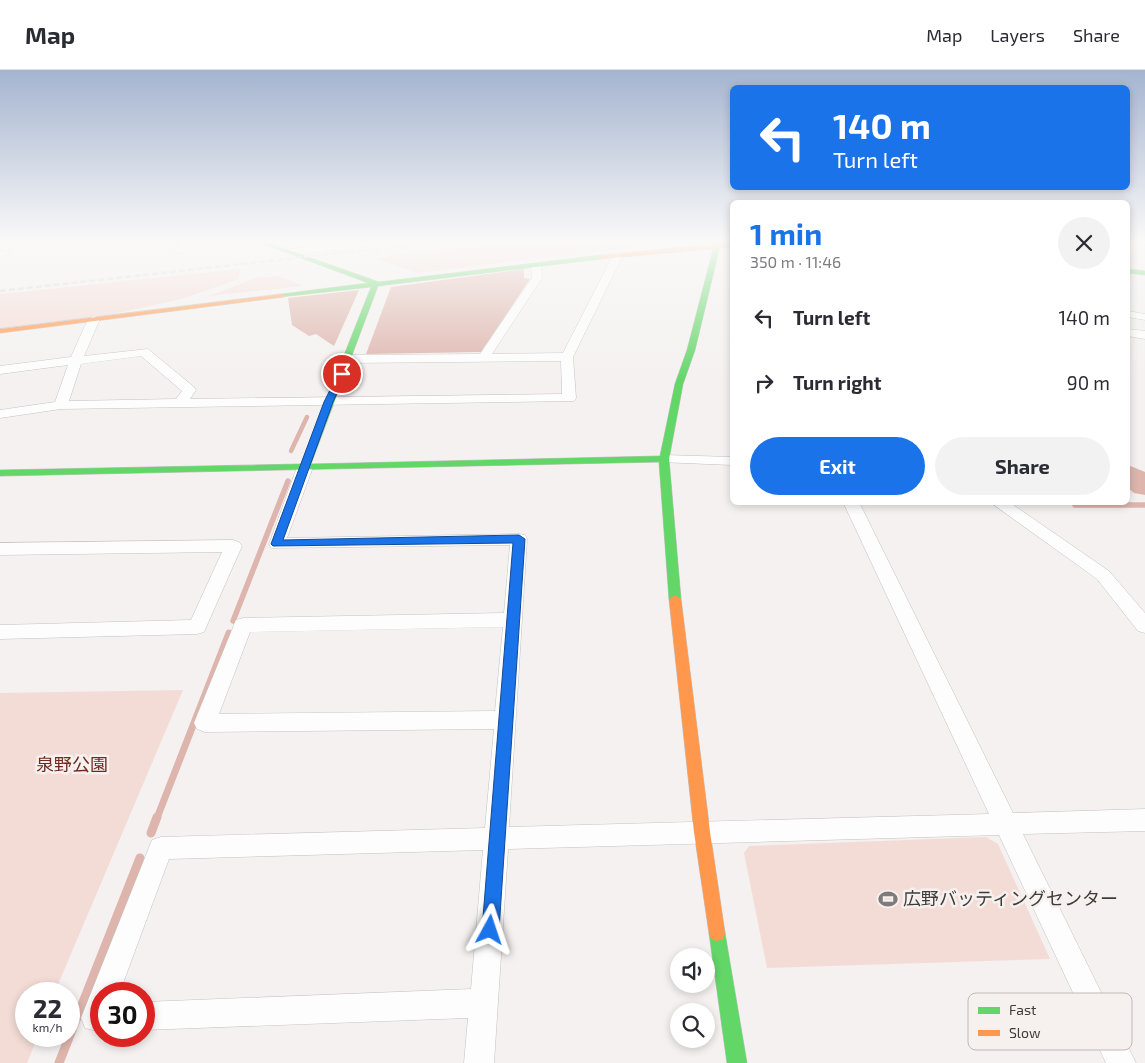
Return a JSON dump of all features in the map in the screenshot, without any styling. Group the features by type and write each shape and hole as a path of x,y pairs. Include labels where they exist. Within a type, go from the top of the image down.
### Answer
{"street":[{"path":"0,331 341,288"},
{"path":"374,288 348,359 329,402 277,544 519,539 514,620 504,720 498,838 479,1063"},
{"path":"484,356 530,288"},
{"path":"0,414 62,405 569,398 567,357 601,288"},
{"path":"707,288 691,350 679,384 664,459 677,632 702,832 737,1063"},
{"path":"1130,314 1145,317"},
{"path":"62,405 76,361 94,319"},
{"path":"1130,333 1145,335"},
{"path":"0,370 144,352 189,390 180,404"},
{"path":"348,359 484,356 567,357"},
{"path":"0,473 664,459 730,461"},
{"path":"852,505 1087,993"},
{"path":"1002,505 1103,575 1145,626"},
{"path":"0,549 233,546 197,627 0,632"},
{"path":"504,720 205,724 243,625 514,620"},
{"path":"110,982 161,848 1145,820"},
{"path":"155,1016 484,1002"},
{"path":"1115,1050 1121,1063"}],"green space":[{"path":"54,288 212,288 182,299 109,315 0,328 0,294"},
{"path":"229,288 281,288 209,296"},
{"name":"泉野公園","path":"183,690 59,982 15,982 15,1047 34,1047 27,1063 0,1063 0,693"},
{"name":"広野バッティングセンター","path":"986,837 998,844 1050,959 767,968 744,853 749,846"}],"shaded area":[{"path":"390,288 524,288 481,352 366,354"},
{"path":"359,290 334,346 316,334 309,336 292,325 288,298"}],"waterway":[{"path":"291,451 307,417"},
{"path":"1130,475 1145,486"},
{"path":"233,621 288,481"},
{"path":"1075,505 1145,505"},
{"path":"157,818 229,633"},
{"path":"151,833 157,817"},
{"path":"59,1063 140,858"}],"railway":[{"path":"0,291 24,288"}],"traffic: fast":[{"path":"282,296 345,288"},
{"path":"305,467 374,288"},
{"path":"675,599 664,459 679,384 691,350 706,288"},
{"path":"0,473 664,459"},
{"path":"717,933 737,1063"}],"traffic: slow":[{"path":"0,331 282,296"},
{"path":"675,599 702,832 717,933"}],"place":[{"name":"広野バッティングセンター","path":"888,899"}],"route":[{"path":"342,374 329,402 277,544 519,539 514,620 504,720 498,838 490,930"}]}
